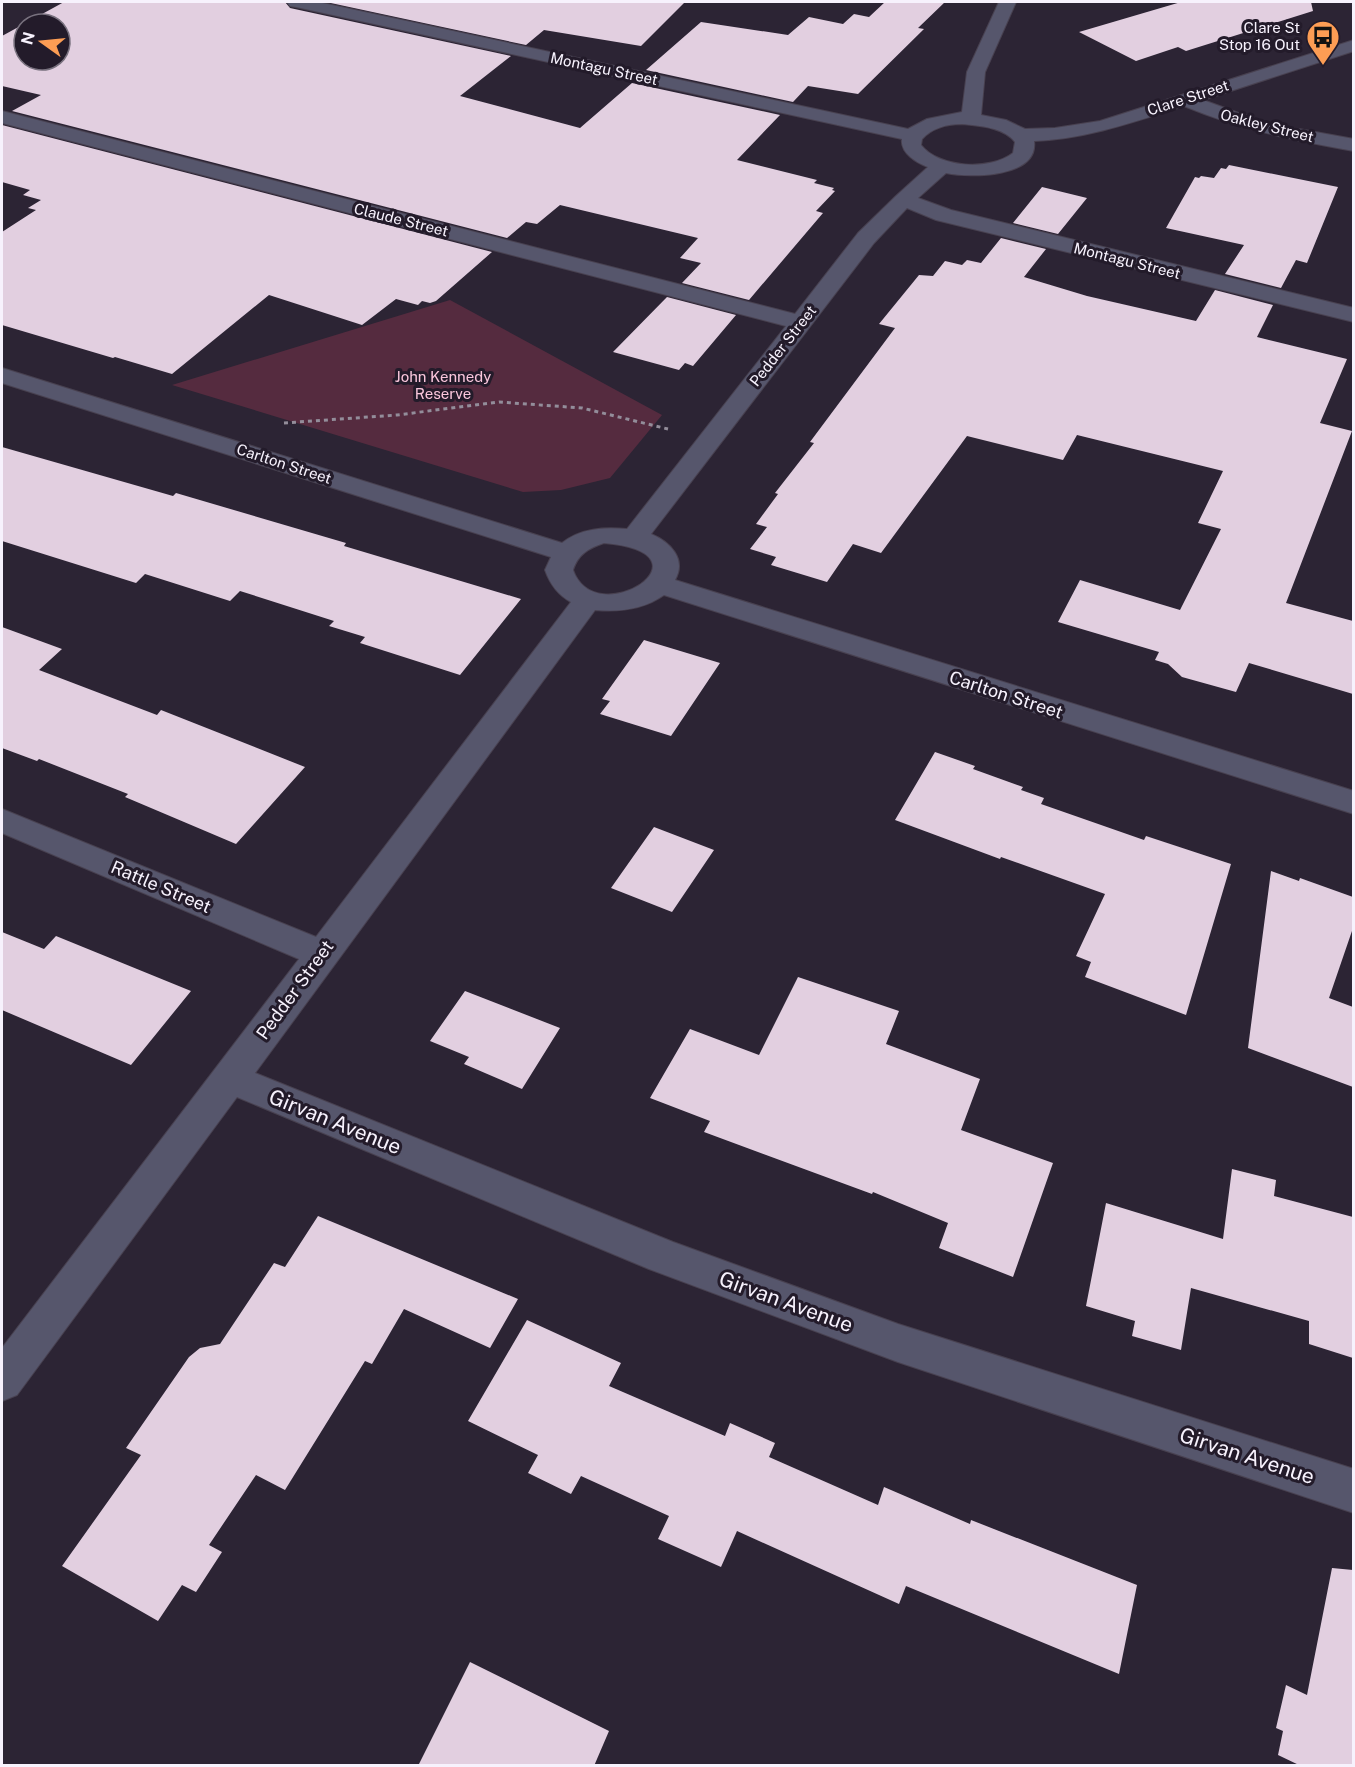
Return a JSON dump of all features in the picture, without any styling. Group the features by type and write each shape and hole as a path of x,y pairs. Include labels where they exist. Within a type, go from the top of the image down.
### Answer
{"street":[{"name":"Montagu Street","path":"296,2 913,136"},
{"path":"971,118 976,72 1007,2"},
{"name":"Clare Street","path":"1020,135 1056,134 1103,126 1353,45"},
{"name":"Oakley Street","path":"1184,99 1227,117 1263,128 1353,145"},
{"name":"Claude Street","path":"2,117 801,323"},
{"path":"971,118 1000,124 1020,135 1024,143 1024,151 1019,158 1008,164 977,169 943,165 917,152 912,144 913,136 927,124 947,119 971,118"},
{"name":"Pedder Street","path":"635,537 866,238 903,200 943,165"},
{"name":"Montagu Street","path":"903,200 955,218 1353,315"},
{"name":"Carlton Street","path":"2,375 566,553"},
{"path":"604,535 635,537 653,545 665,557 666,576 650,593 620,602 588,599 576,594 562,579 559,570 566,553 589,539 604,535"},
{"name":"Carlton Street","path":"660,585 1353,803"},
{"name":"Pedder Street","path":"2,1381 231,1079 321,954 588,599"},
{"name":"Rattle Street","path":"2,820 321,954"},
{"name":"Girvan Avenue","path":"231,1079 663,1256 898,1343 1353,1491"}],"path":[{"path":"224,445 289,421 397,415 499,402 582,408 710,440"}],"green space":[{"name":"John Kennedy Reserve","path":"450,300 662,415 610,478 561,490 523,492 172,385"}],"building":[{"path":"64,2 285,2 290,8 511,56 460,96 580,128 632,83 780,115 737,160 817,180 814,183 834,188 832,190 835,191 816,211 823,213 749,300 682,283 701,263 680,258 698,238 560,205 537,224 526,222 507,238 12,111 41,95 2,86 2,36 12,31 12,72 72,72 72,12 46,12"},
{"path":"326,2 685,2 641,46 544,30 526,45"},
{"path":"885,2 945,2 918,28 924,29 858,94 808,86 793,102 646,70 701,22 788,35 809,17 843,24 854,14 869,17"},
{"path":"1181,2 1311,2 1313,11 1186,51 1178,47 1136,61 1079,32"},
{"path":"2,125 492,252 436,301 430,303 422,301 418,305 396,299 362,325 269,295 172,374 2,325 2,232 36,210 28,208 41,200 23,195 30,190 2,182"},
{"path":"1229,165 1338,187 1307,263 1296,260 1281,288 1225,274 1244,245 1166,228 1195,177 1214,178 1221,168 1226,169"},
{"path":"1042,187 1087,198 1058,234 1013,223"},
{"path":"1001,238 1046,249 1024,277 1087,296 1196,321 1215,290 1273,305 1257,337 1347,359 1320,423 1352,431 1286,603 1353,621 1353,694 1249,663 1236,692 1182,677 1168,664 1155,660 1159,652 1058,622 1080,580 1180,610 1221,529 1198,523 1223,471 1077,435 1063,460 967,436 881,553 853,544 827,582 771,565 776,557 750,549 767,527 756,524 778,494 775,493 814,443 810,442 895,328 879,324 919,275 933,276 945,261 962,265 967,260 981,263"},
{"path":"667,297 736,315 693,366 685,363 679,370 613,352"},
{"path":"2,447 173,496 176,493 346,543 344,546 521,599 460,675 360,643 365,637 329,626 334,621 240,591 230,601 145,574 136,583 2,541"},
{"path":"2,627 62,649 39,670 157,715 161,710 305,767 236,844 125,797 128,794 39,759 37,761 2,748"},
{"path":"644,640 720,663 671,736 600,714 610,701 602,699"},
{"path":"935,752 1023,787 1021,790 1044,798 1041,804 1144,840 1146,836 1231,864 1186,1015 1085,977 1091,962 1076,956 1105,894 1001,857 1000,859 895,820"},
{"path":"654,827 714,850 672,912 611,888"},
{"path":"1271,871 1299,881 1300,878 1353,897 1353,928 1329,998 1353,1007 1353,1087 1248,1048"},
{"path":"2,932 44,949 56,936 191,991 131,1065 2,1010"},
{"path":"798,977 899,1011 886,1044 980,1079 961,1130 1053,1163 1013,1277 939,1248 948,1223 873,1192 872,1194 704,1132 710,1121 650,1098 690,1029 759,1055"},
{"path":"465,991 560,1028 522,1089 464,1064 469,1057 430,1041"},
{"path":"1232,1169 1276,1180 1274,1196 1353,1217 1353,1358 1309,1344 1309,1321 1191,1288 1181,1350 1132,1336 1135,1321 1086,1306 1106,1203 1223,1239"},
{"path":"318,1216 518,1299 490,1348 404,1309 372,1364 365,1361 285,1490 256,1475 209,1545 222,1552 196,1592 182,1585 158,1621 62,1566 141,1455 126,1448 189,1357 200,1348 220,1344 274,1263 285,1267"},
{"path":"527,1320 621,1363 609,1386 725,1436 730,1423 775,1443 769,1457 878,1505 884,1487 970,1524 971,1520 1137,1585 1119,1674 906,1586 899,1604 737,1531 721,1567 658,1539 669,1516 581,1476 571,1494 528,1473 538,1455 468,1421"},
{"path":"1332,1568 1353,1570 1353,1766 1301,1766 1278,1755 1283,1731 1276,1728 1286,1685 1307,1695"},
{"path":"470,1662 609,1731 594,1766 418,1766"}],"place":[{"name":"Clare St Stop 16 Out","path":"1323,66"}]}
